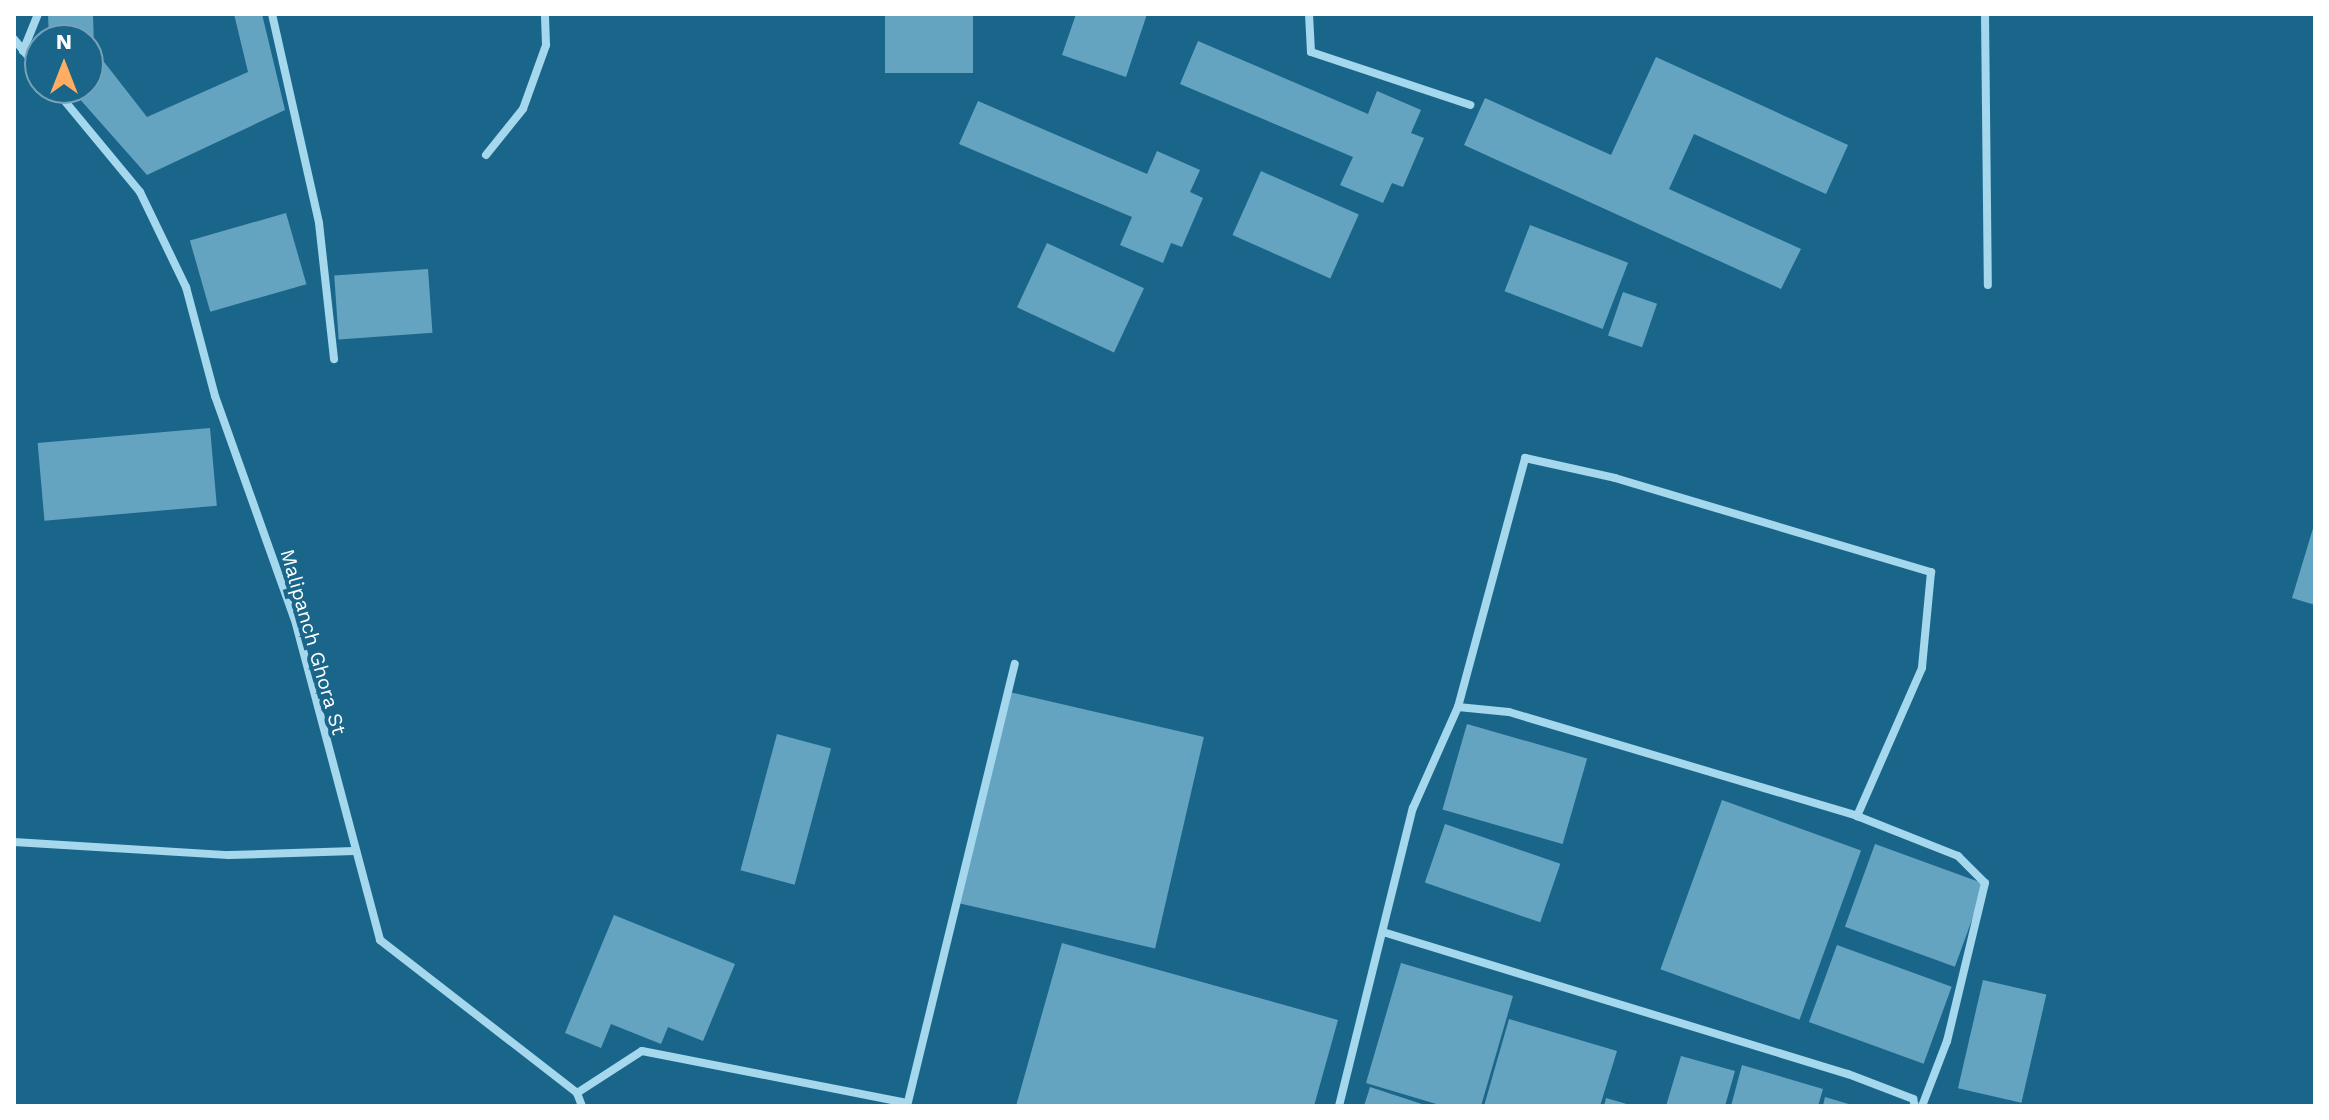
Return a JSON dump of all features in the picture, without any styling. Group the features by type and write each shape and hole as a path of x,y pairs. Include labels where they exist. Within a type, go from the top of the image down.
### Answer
{"street":[{"path":"23,51 38,14"},
{"path":"272,14 319,223 334,359"},
{"path":"486,155 523,109 546,45 545,14"},
{"path":"1309,14 1311,52 1470,105"},
{"path":"1985,14 1988,285"},
{"path":"14,39 23,51"},
{"name":"Malipanch Ghora St","path":"67,104 140,192 186,287 215,396 296,624 380,940 577,1093"},
{"path":"1339,1106 1413,808 1458,707 1525,458 1615,478 1931,572 1922,668 1857,816"},
{"path":"582,1106 577,1093 642,1051 907,1105 1015,664"},
{"path":"1458,707 1509,712 1857,816 1958,856 1985,883 1947,1041 1922,1106"},
{"path":"14,842 229,855 354,851"},
{"path":"1383,932 1848,1074 1913,1099 1915,1106"}],"building":[{"path":"48,14 93,14 93,24 48,24"},
{"path":"234,14 262,14 285,110 147,175 84,104 104,104 104,62 147,117 248,72"},
{"path":"885,14 973,14 973,73 885,73"},
{"path":"1076,14 1147,14 1126,77 1062,55"},
{"path":"1198,41 1368,114 1377,91 1421,110 1411,133 1424,138 1403,187 1392,183 1383,203 1340,185 1353,157 1180,84"},
{"path":"1656,57 1848,145 1826,194 1694,134 1669,189 1801,249 1781,289 1464,145 1485,98 1611,155"},
{"path":"978,101 1147,174 1157,151 1200,170 1190,192 1203,198 1182,247 1171,243 1163,263 1120,245 1132,217 959,144"},
{"path":"1261,171 1359,215 1330,278 1233,235"},
{"path":"286,213 306,284 210,312 190,241"},
{"path":"1530,225 1628,263 1603,329 1505,291"},
{"path":"1047,243 1144,288 1114,353 1017,307"},
{"path":"428,269 432,333 339,339 334,276"},
{"path":"1623,292 1657,304 1642,347 1608,335"},
{"path":"210,428 217,506 44,521 38,443"},
{"path":"2315,525 2315,605 2292,598"},
{"path":"1009,692 1204,737 1155,948 960,903"},
{"path":"1467,724 1587,758 1563,844 1442,810"},
{"path":"777,734 831,748 795,885 741,870"},
{"path":"1722,800 1861,851 1800,1020 1660,969"},
{"path":"1445,824 1560,864 1540,922 1425,883"},
{"path":"1875,844 1985,884 1955,967 1845,927"},
{"path":"614,915 735,964 703,1041 668,1027 661,1044 611,1024 601,1048 565,1033"},
{"path":"1062,943 1338,1020 1314,1106 1016,1106"},
{"path":"1837,945 1952,987 1924,1064 1809,1022"},
{"path":"1401,963 1513,996 1481,1106 1443,1106 1366,1083"},
{"path":"1983,980 2046,995 2021,1103 1958,1088"},
{"path":"1509,1019 1617,1051 1600,1106 1484,1106"},
{"path":"1681,1056 1735,1071 1725,1106 1666,1106"},
{"path":"1742,1065 1823,1089 1818,1106 1731,1106"},
{"path":"1370,1087 1425,1105 1425,1106 1364,1106"},
{"path":"1825,1097 1852,1105 1852,1106 1823,1106"},
{"path":"1606,1098 1630,1105 1630,1106 1604,1106"}]}
